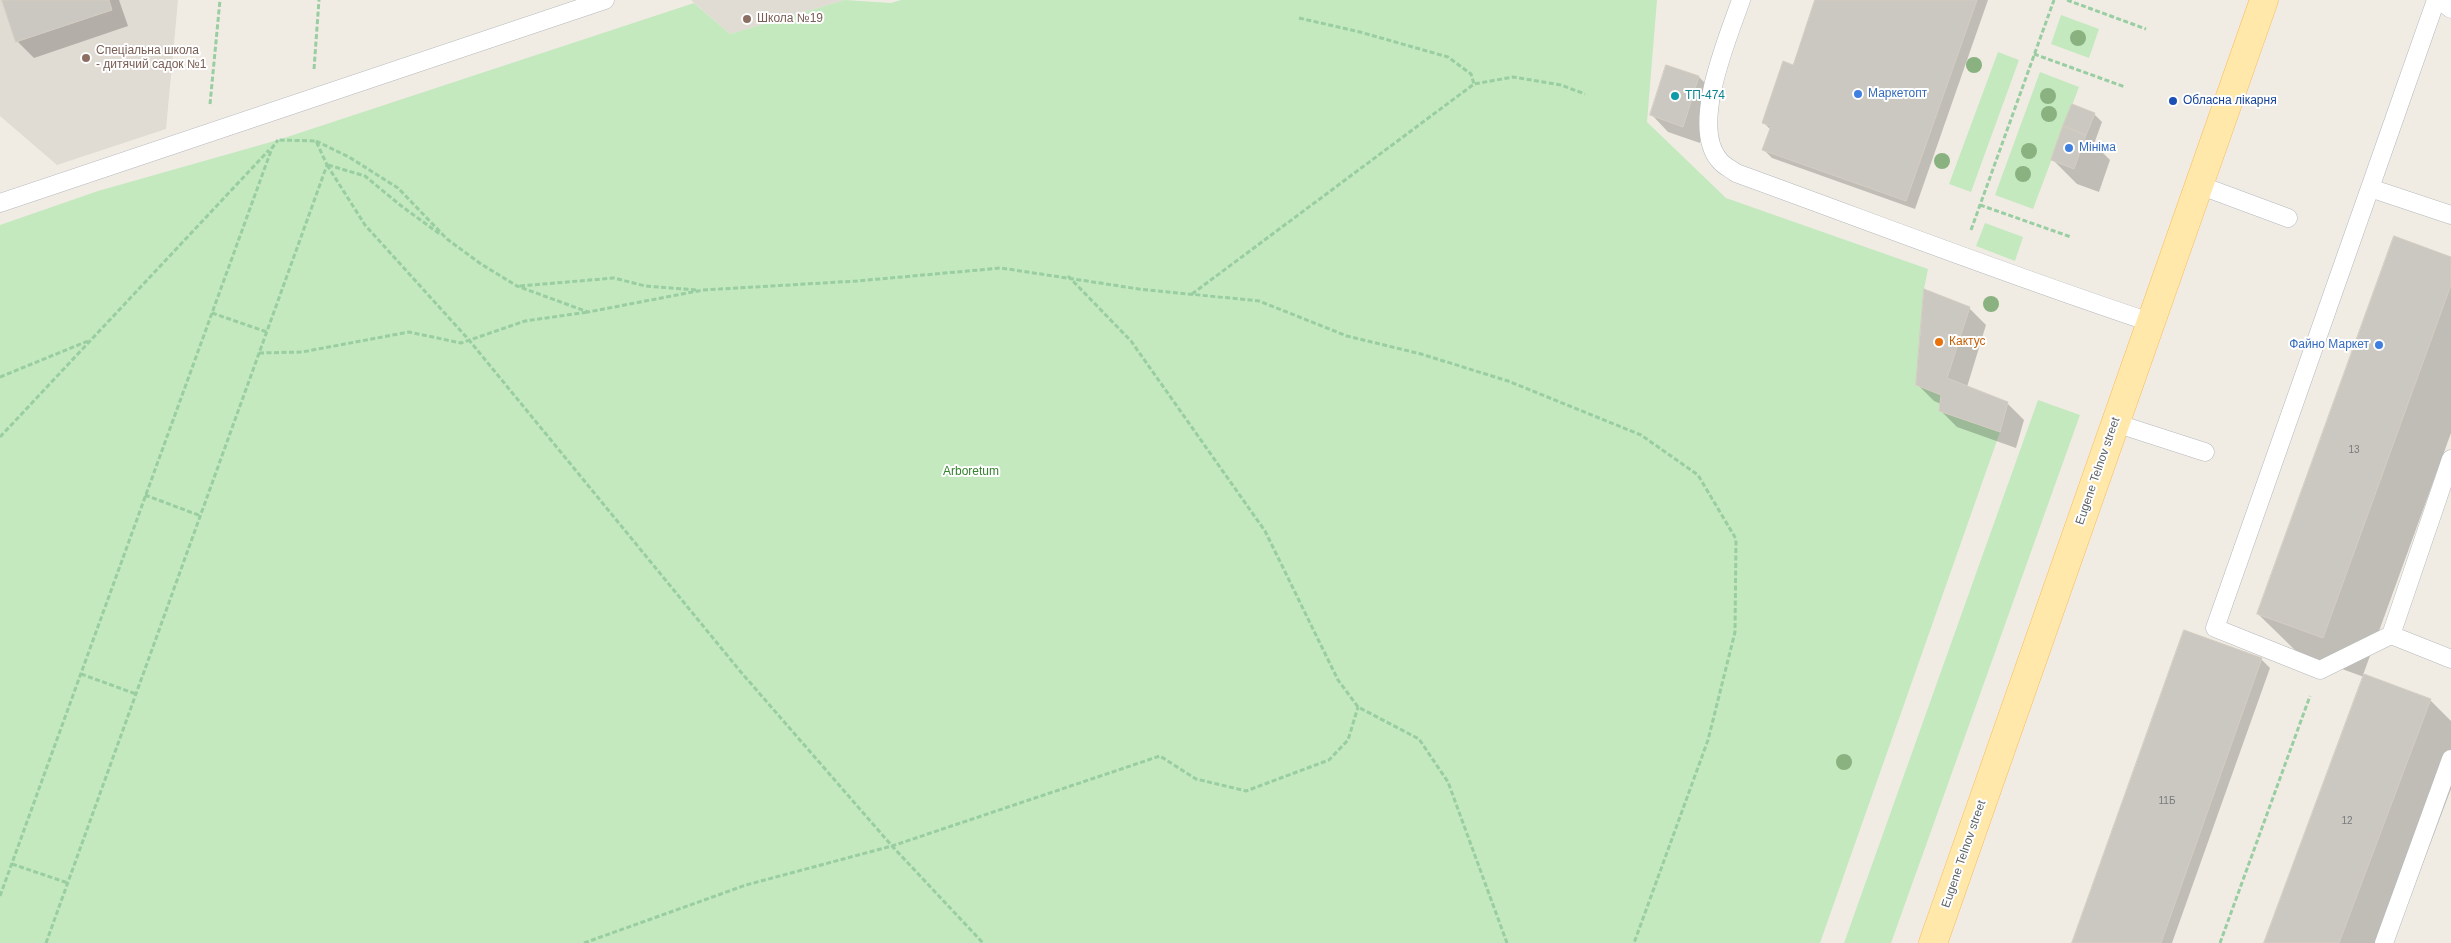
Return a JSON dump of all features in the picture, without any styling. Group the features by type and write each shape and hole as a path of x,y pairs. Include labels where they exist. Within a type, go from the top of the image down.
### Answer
{"main road":[{"name":"Eugene Telnov street","path":"1933,943 2264,0"}],"lane":[{"path":"0,203 313,100 605,0"},
{"path":"1740,0 1710,94 1708,121 1712,146 1720,161 1736,173 1962,254 2061,293 2150,322"},
{"path":"2451,9 2438,0 2215,628 2320,670 2391,635 2451,459"},
{"path":"2199,185 2288,218"},
{"path":"2370,188 2451,215"},
{"path":"2115,423 2205,452"},
{"path":"2391,635 2451,659"},
{"path":"2384,943 2451,758"}],"path":[{"path":"206,135 220,0"},
{"path":"313,100 319,0"},
{"path":"1962,254 2054,0"},
{"path":"2066,0 2146,29"},
{"path":"1300,18 1360,32 1448,57 1471,74 1474,84"},
{"path":"2034,54 2125,87"},
{"path":"1192,294 1474,84 1513,77 1561,84 1585,94"},
{"path":"0,437 272,148 278,140 277,112"},
{"path":"278,140 316,141 349,157 398,188 447,239"},
{"path":"316,141 327,165 365,224 469,340 734,663 892,846 984,943"},
{"path":"0,896 272,148"},
{"path":"327,165 366,176 400,205 517,286 588,312"},
{"path":"46,943 327,165"},
{"path":"1980,205 2071,237"},
{"path":"517,286 614,278 645,286 703,290 857,282 1001,268 1068,276 1139,288 1259,301 1347,336 1421,354 1508,381 1641,435 1698,475 1736,539 1735,632 1708,740 1634,943"},
{"path":"1068,276 1131,341 1265,531 1338,680 1358,707 1419,739 1448,782 1507,943"},
{"path":"259,353 302,352 410,332 461,343 525,321 588,312 703,290"},
{"path":"212,312 267,332"},
{"path":"0,377 90,340"},
{"path":"146,495 201,516"},
{"path":"2220,943 2320,670"},
{"path":"81,674 136,694"},
{"path":"584,943 746,885 892,846 1160,756 1196,779 1246,791 1329,760 1348,740 1358,707"},
{"path":"12,864 68,883"}],"shaded area":[{"name":"Спеціальна школа - дитячий садок №1","path":"0,0 178,0 166,129 57,165 0,116"},
{"name":"Школа №19","path":"691,0 845,0 730,34"}],"green space":[{"name":"Arboretum","path":"845,0 891,3 901,0 1657,0 1647,122 1726,198 1928,269 1924,289 1916,385 1941,395 1939,411 2000,432 1820,943 0,943 0,225 98,191 278,140 694,3 730,34"},
{"path":"2061,15 2099,29 2089,58 2051,44"},
{"path":"1998,52 2019,60 1971,192 1949,184"},
{"path":"2040,72 2079,87 2033,209 1995,195"},
{"path":"1985,223 2023,237 2015,261 1976,246"},
{"path":"2038,400 2080,415 1891,943 1844,943"}],"building":[{"path":"2,0 109,0 112,10 16,42"},
{"name":"Маркетопт","path":"1815,0 1977,0 1906,201 1762,150 1771,126 1762,123 1783,61 1793,65"},
{"name":"ТП-474","path":"1666,65 1699,76 1683,127 1650,115"},
{"path":"2072,104 2095,113 2086,135 2063,126"},
{"name":"Мініма","path":"2063,126 2086,135 2074,169 2051,160"},
{"path":"2394,236 2451,257 2451,285 2323,638 2257,614"},
{"name":"Кактус","path":"1924,289 1970,307 1947,378 2008,402 2000,432 1939,411 1941,395 1916,385"},
{"path":"2184,630 2262,658 2161,943 2072,943"},
{"path":"2364,674 2431,699 2339,943 2264,943"}],"place":[{"name":"Школа №19","path":"747,19"},
{"name":"Спеціальна школа - дитячий садок №1","path":"86,58"},
{"name":"Маркетопт","path":"1858,94"},
{"name":"ТП-474","path":"1675,96"},
{"name":"Обласна лікарня","path":"2173,101"},
{"name":"Мініма","path":"2069,148"},
{"name":"Кактус","path":"1939,342"},
{"name":"Файно Маркет","path":"2379,345"}]}
